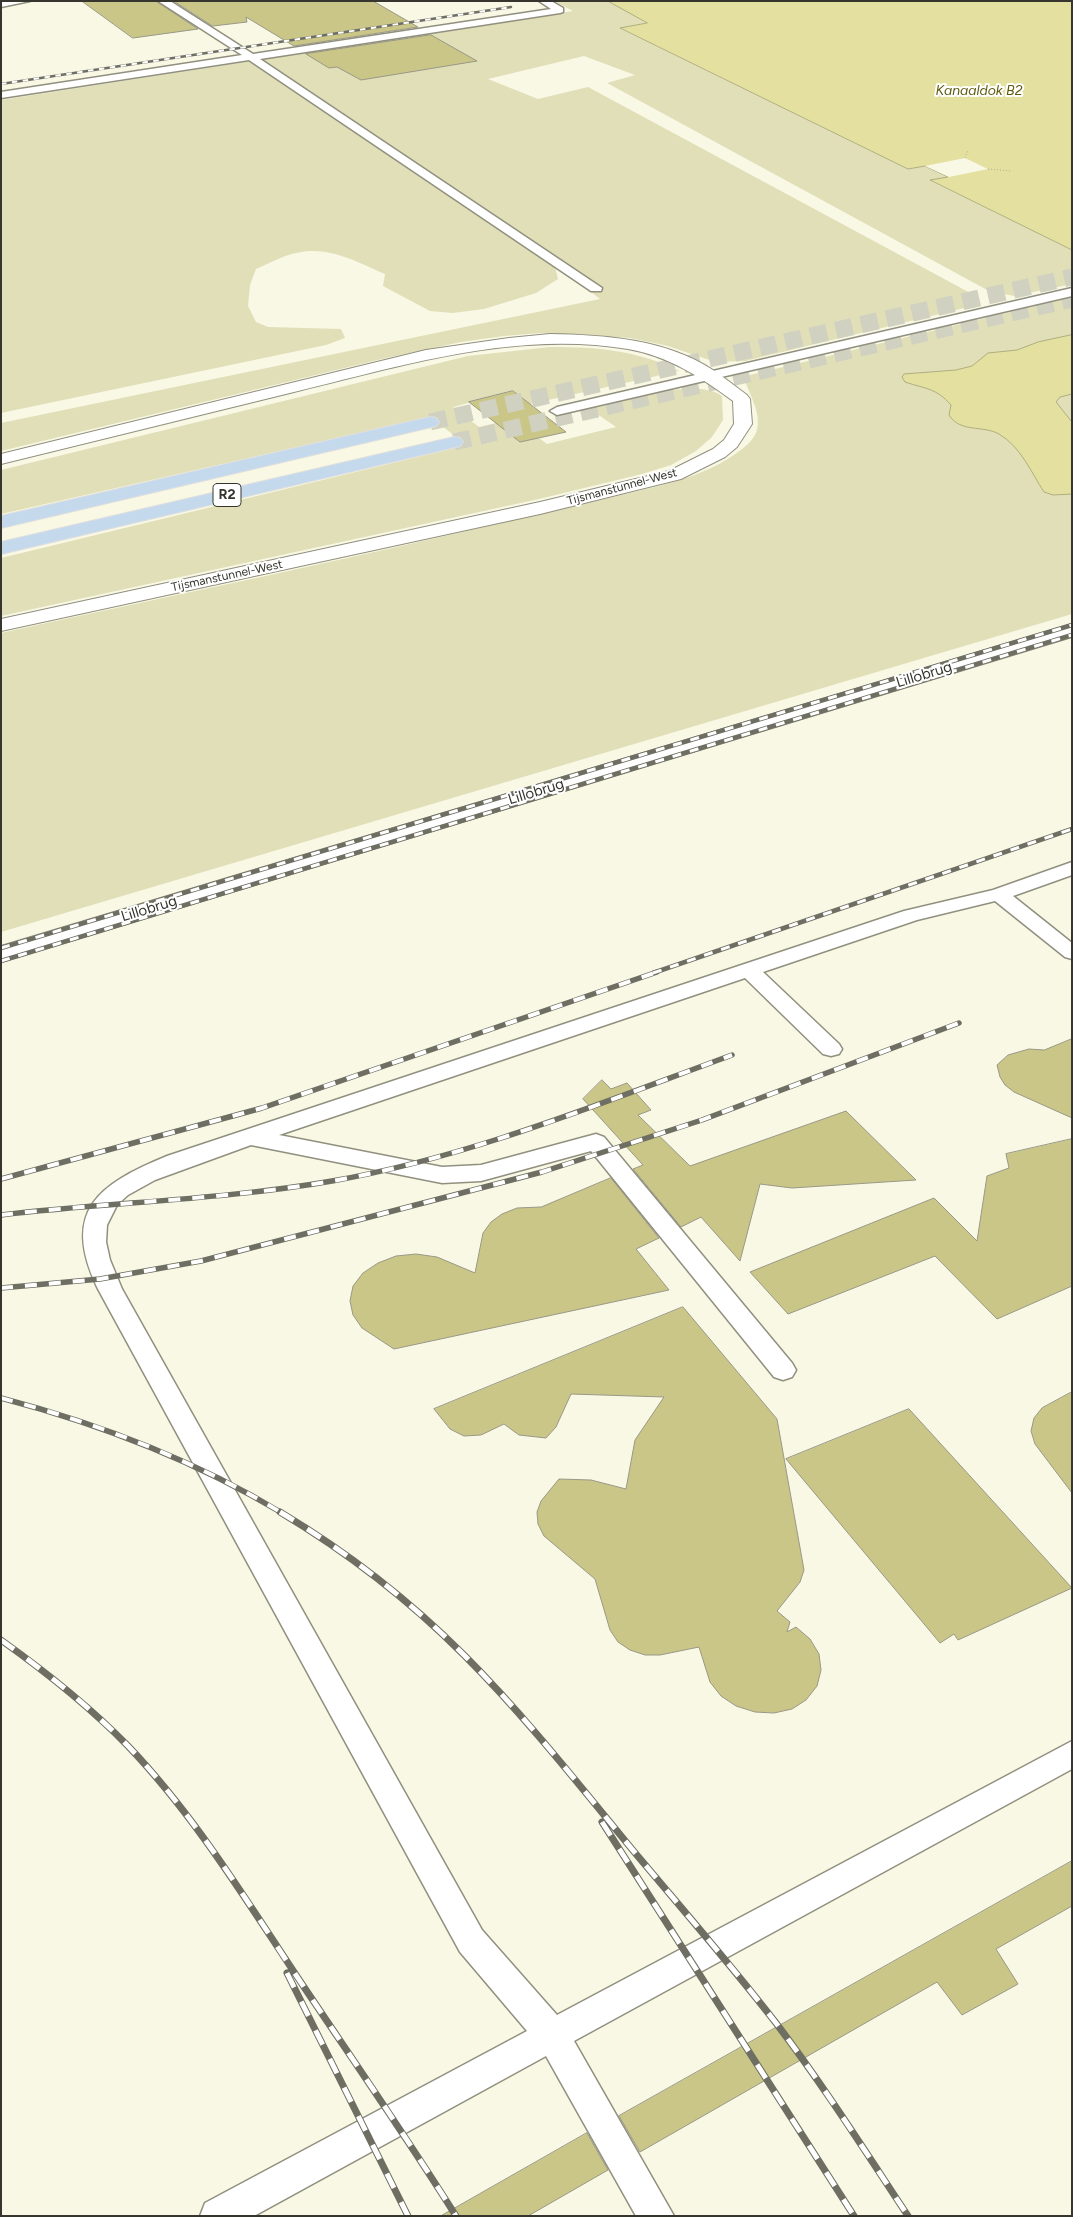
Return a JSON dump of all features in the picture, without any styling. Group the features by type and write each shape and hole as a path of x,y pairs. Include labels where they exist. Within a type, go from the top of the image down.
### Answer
{"highway":[{"name":"R2","path":"1,522 430,422"},
{"name":"R2","path":"1,548 454,442"}],"street":[{"name":"Tijsmanstunnel-West","path":"1,459 417,358 498,343 561,338 621,342 664,352 695,365 741,399 743,424 731,443 719,453 675,475 540,508 1,626"},
{"name":"Lillobrug","path":"1,954 1072,630"}],"lane":[{"path":"1,4 25,1"},
{"path":"163,1 251,57 596,288"},
{"path":"1,95 560,10 544,1"},
{"path":"557,411 1072,292"},
{"path":"656,2216 552,2034 472,1941 120,1306 98,1263 94,1242 95,1225 104,1205 126,1183 175,1162 750,971 911,915 999,894 1072,868"},
{"path":"999,894 1072,953"},
{"path":"750,971 831,1049"},
{"path":"249,1137 442,1175 482,1173 501,1169 596,1142 783,1370"},
{"path":"218,2216 1072,1754"}],"path":[{"path":"965,158 968,150"},
{"path":"988,169 1012,172"}],"shaded area":[{"path":"554,1 608,1 648,23 621,29 908,169 925,166 949,177 931,181 1072,250 1072,284 1014,296 989,291 607,83 635,75 584,56 488,79 538,99 588,87 974,295 981,304 745,361 715,362 668,346 630,338 541,333 461,342 382,359 1,451 1,423 600,299 554,263 558,279 536,293 484,309 453,313 430,311 383,286 385,274 331,253 308,251 296,253 256,269 250,285 248,306 256,322 268,327 341,329 345,338 326,345 1,413 1,100 573,11"},
{"path":"1072,297 1072,614 1,932 1,633 389,549 687,478 720,464 749,443 755,436 758,420 757,412 745,381 750,375"},
{"path":"550,347 616,351 648,358 679,371 530,404 513,391 453,407 479,427 496,423 520,442 539,438 547,444 616,427 590,409 677,389 710,391 722,396 723,420 712,437 696,451 671,465 642,474 539,499 1,616 1,558 467,445 430,417 1,514 1,470 468,356"}],"water":[{"name":"Kanaaldok B2","path":"608,1 1072,1 1072,250 930,180 948,177 925,166 908,169 620,28 647,23"},
{"path":"1072,335 1072,394 1060,397 1056,402 1072,422 1072,494 1053,495 1044,492 1025,460 1007,439 993,431 965,427 959,424 949,415 951,405 946,399 930,390 905,382 902,377 904,374 956,370 972,366 988,353 1017,350 1038,342"}],"pier":[{"path":"965,158 988,169 949,177 925,166"}],"building":[{"path":"82,1 156,1 198,29 133,38"},
{"path":"174,1 373,1 418,27 294,46 246,17 247,22 213,26"},
{"path":"431,35 477,61 361,80 337,67 329,68 306,54"},
{"path":"513,391 566,432 520,442 469,402"},
{"path":"1072,1039 1072,1118 1014,1092 1005,1085 1000,1077 997,1065 1008,1055 1029,1049 1044,1050"},
{"path":"602,1080 611,1089 627,1083 651,1110 638,1115 690,1166 846,1111 916,1180 792,1188 760,1184 740,1261 701,1217 681,1227 633,1169 643,1165 583,1099"},
{"path":"1072,1139 1072,1286 997,1319 935,1256 788,1314 750,1272 934,1198 977,1241 987,1176 1009,1168 1006,1154"},
{"path":"611,1178 659,1238 636,1249 669,1290 394,1349 362,1328 353,1315 350,1301 353,1286 363,1273 378,1263 396,1256 416,1254 437,1257 475,1273 483,1233 491,1222 502,1214 517,1208 541,1207"},
{"path":"683,1307 777,1419 804,1570 800,1582 777,1611 790,1622 787,1632 796,1627 810,1639 819,1654 821,1670 817,1686 806,1700 792,1709 774,1713 755,1712 736,1706 721,1696 710,1682 699,1647 660,1655 645,1655 630,1650 618,1642 610,1630 595,1579 544,1536 538,1524 537,1512 541,1501 559,1479 591,1480 626,1489 635,1440 664,1397 571,1394 556,1427 546,1438 519,1435 504,1424 481,1435 464,1436 450,1429 434,1409"},
{"path":"1072,1392 1072,1493 1035,1444 1031,1431 1034,1418 1042,1408"},
{"path":"909,1409 1072,1588 958,1640 954,1634 940,1643 786,1459"},
{"path":"1072,1861 1072,1906 996,1949 1018,1984 962,2015 937,1982 640,2152 619,2116"},
{"path":"587,2133 608,2170 528,2216 441,2216"}],"tunnel":[{"path":"430,422 1072,277"},
{"path":"454,442 1072,299"}],"railway":[{"path":"1,84 511,7"},
{"path":"1,948 1072,625"},
{"path":"1,961 1072,635"},
{"path":"653,973 1072,829"},
{"path":"1,1179 262,1108 657,972"},
{"path":"1,1288 100,1279 201,1261 542,1172 702,1120 959,1023"},
{"path":"1,1215 208,1197 332,1181 383,1171 434,1158 535,1127 732,1055"},
{"path":"1,1398 74,1419 146,1445 215,1476 282,1513"},
{"path":"280,1512 329,1543 399,1596 464,1655 531,1727 776,2023 827,2094 908,2216"},
{"path":"1,1640 51,1677 98,1717 128,1746 177,1802 242,1894 400,2129 456,2216"},
{"path":"602,1822 854,2216"},
{"path":"287,1973 408,2216"}]}
